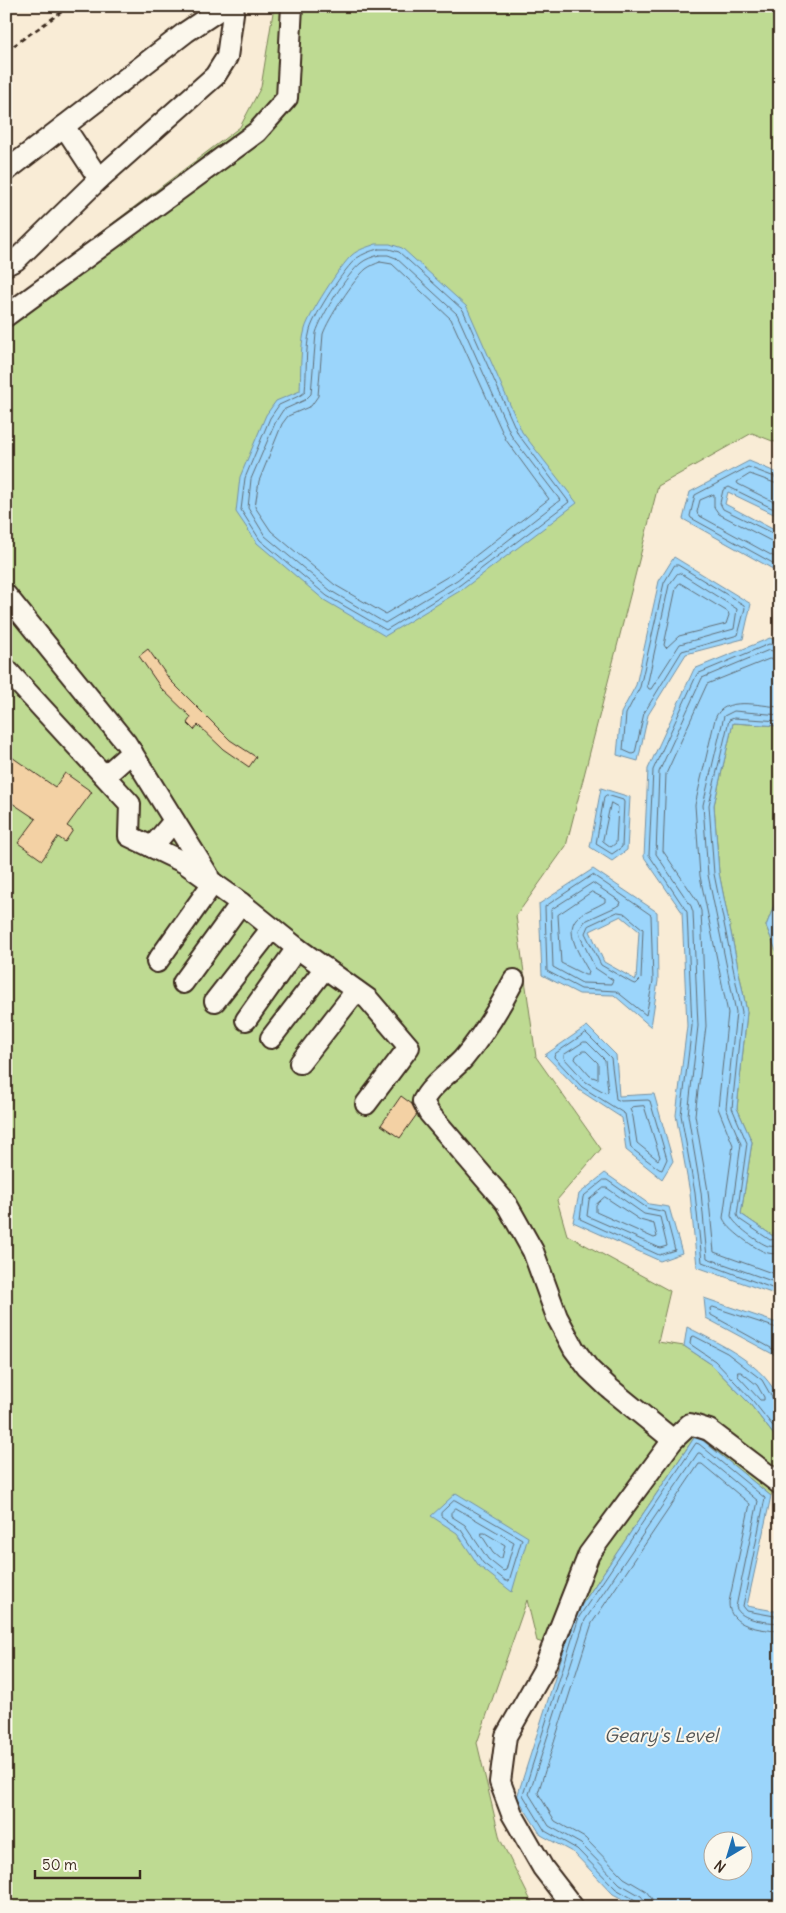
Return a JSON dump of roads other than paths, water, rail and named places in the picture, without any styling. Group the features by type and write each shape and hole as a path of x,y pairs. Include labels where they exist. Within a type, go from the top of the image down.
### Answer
{"lane":[{"path":"6,172 186,32 226,6"},
{"path":"6,265 16,260 99,180 214,76 227,57 234,6"},
{"path":"6,316 258,132 287,98 292,6"},
{"path":"64,126 99,180"},
{"path":"6,595 108,719 132,752 213,882"},
{"path":"6,668 130,804 129,836 185,863 241,903 297,948 368,999 409,1047 366,1104"},
{"path":"105,776 132,752"},
{"path":"152,847 174,821"},
{"path":"157,962 213,882"},
{"path":"183,983 241,903"},
{"path":"215,1001 272,928"},
{"path":"246,1020 297,948"},
{"path":"271,1038 324,968"},
{"path":"514,980 493,1020 463,1058 427,1093 423,1101 429,1114 506,1203 533,1251 557,1317 574,1349 588,1369 673,1440"},
{"path":"300,1063 356,991"},
{"path":"573,1907 543,1868 512,1814 500,1782 506,1736 543,1671 589,1554 673,1440 690,1424 710,1430 780,1484"}],"water":[{"path":"376,244 390,244 402,248 467,307 522,432 577,503 463,589 385,636 324,600 257,543 236,512 240,477 266,415 276,401 300,391 303,336 312,313 333,279 352,255"},
{"path":"749,461 780,474 780,517 728,492 725,504 780,533 780,573 683,519 690,492"},
{"path":"674,557 751,604 743,639 686,654 648,715 638,761 617,755 621,713 636,685 659,581"},
{"path":"770,638 780,642 780,726 733,723 714,805 719,873 747,1012 737,1108 752,1142 741,1214 773,1236 780,1213 780,1296 697,1267 690,1193 676,1115 687,1026 682,912 644,857 648,769 694,669"},
{"path":"601,788 630,797 627,850 612,861 590,847"},
{"path":"593,869 657,912 658,981 651,1027 614,995 579,994 542,975 539,904","holes":["621,916 639,931 636,980 604,962 590,931"]},
{"path":"780,890 780,960 766,926"},
{"path":"587,1026 616,1055 619,1096 654,1094 673,1161 662,1179 626,1150 622,1118 579,1090 545,1055"},
{"path":"605,1173 649,1204 669,1207 682,1253 660,1261 573,1222 579,1194"},
{"path":"704,1298 780,1324 780,1358 706,1318"},
{"path":"687,1327 740,1356 763,1376 772,1387 780,1404 780,1443 750,1404 711,1364 684,1346"},
{"name":"Geary's Level","path":"696,1435 771,1496 747,1606 780,1612 780,1907 638,1907 613,1894 574,1853 541,1835 517,1797 575,1615"},
{"path":"456,1493 528,1537 512,1592 479,1566 457,1533 431,1516"}]}
